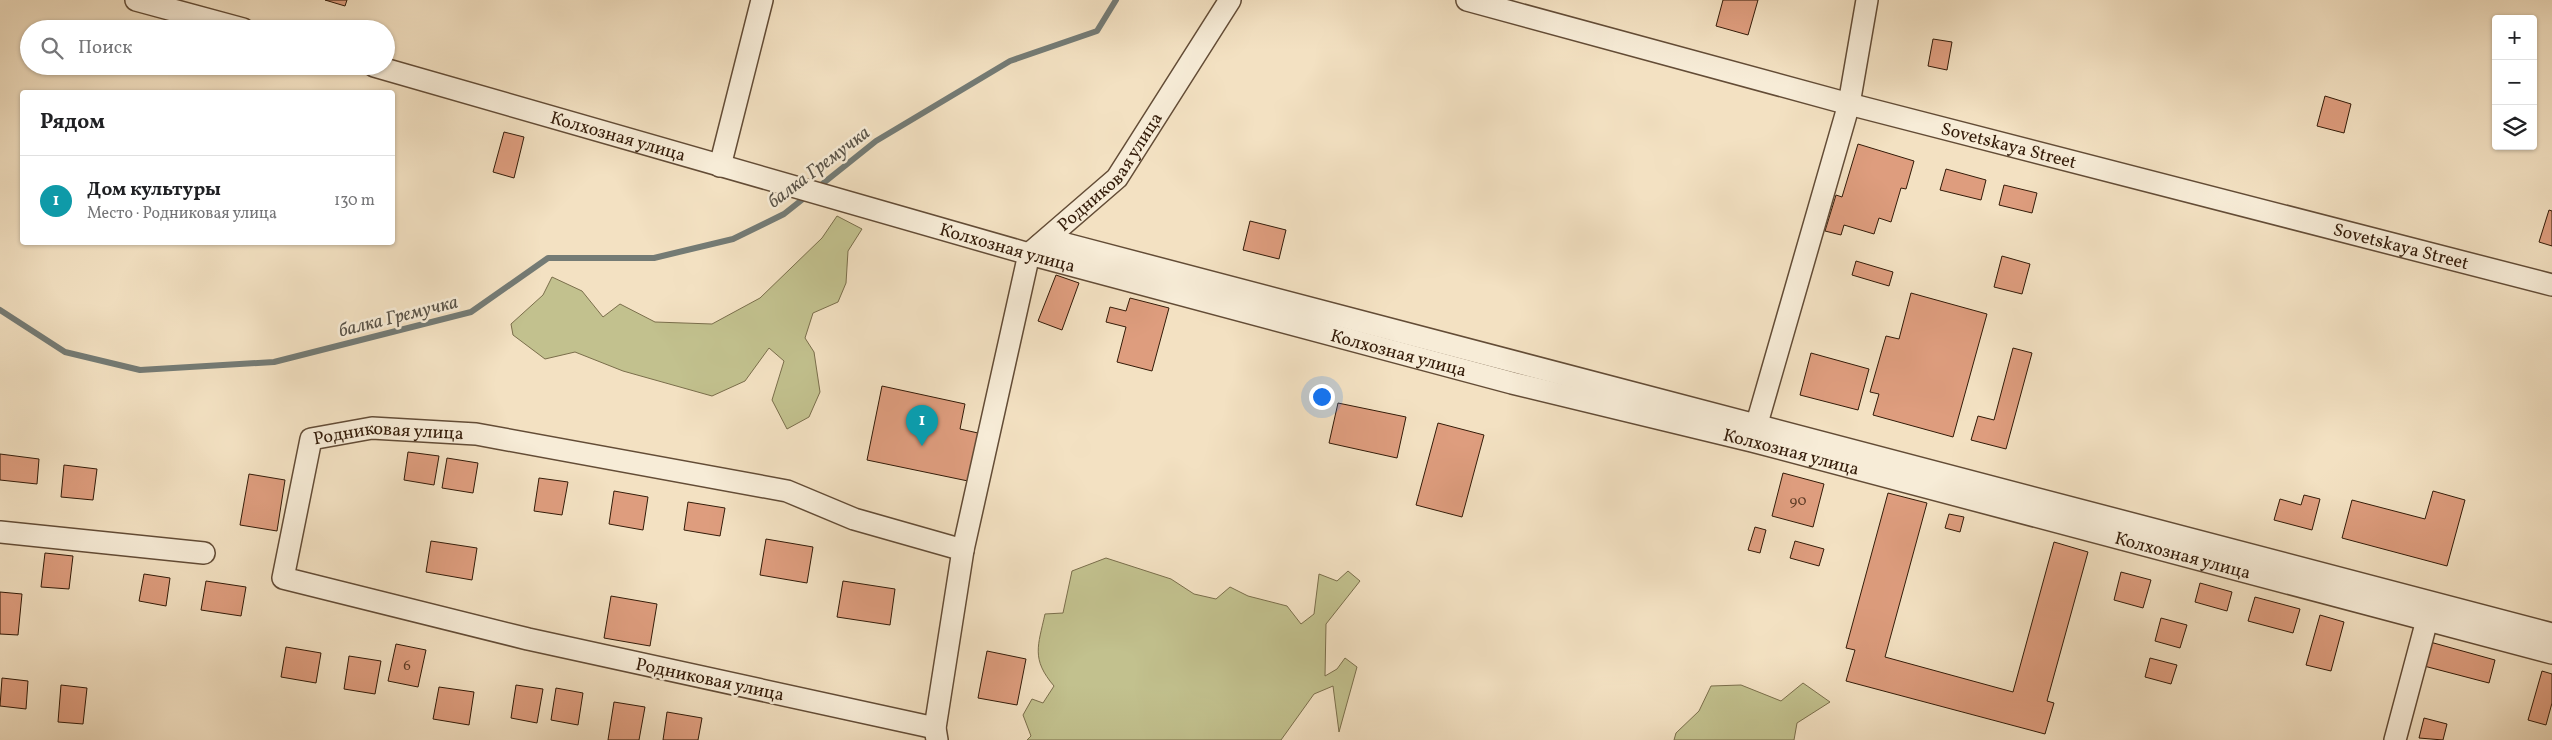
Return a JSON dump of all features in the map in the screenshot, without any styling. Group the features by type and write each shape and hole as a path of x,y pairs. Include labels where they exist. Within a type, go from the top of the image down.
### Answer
{"street":[{"path":"136,0 210,20"},
{"path":"720,166 762,0"},
{"name":"Родниковая улица","path":"963,550 854,520 787,490 476,434 372,428 310,439 283,578 528,639 936,734 963,550 1034,249 1117,178 1230,0"},
{"name":"Sovetskaya Street","path":"1466,0 1849,104 2552,285"},
{"path":"1754,433 1849,104 1867,0"},
{"name":"Колхозная улица","path":"395,72 829,197 1034,249 1512,383 1754,433 2552,634"},
{"name":"Колхозная улица","path":"1754,433 2552,653"},
{"path":"0,532 204,553"},
{"path":"2395,740 2427,620"}],"shaded area":[{"path":"837,216 862,229 848,251 846,283 838,302 813,313 805,338 814,352 820,392 809,417 787,429 772,400 784,361 769,348 745,381 712,396 623,371 575,352 545,359 513,335 511,324 543,295 552,277 582,291 603,317 620,304 655,322 712,324 760,298 822,238"},
{"path":"1106,558 1171,579 1194,594 1216,599 1230,587 1248,596 1287,606 1301,624 1314,614 1319,574 1337,581 1348,571 1360,581 1326,624 1325,676 1337,669 1345,658 1357,667 1339,732 1333,686 1314,694 1281,740 1027,740 1031,736 1023,715 1032,699 1043,703 1054,686 1042,668 1038,652 1045,614 1063,613 1072,571"},
{"path":"1803,683 1830,702 1797,723 1794,740 1674,740 1676,733 1699,711 1711,686 1741,685 1781,701"}],"building":[{"path":"325,0 347,0 345,6"},
{"path":"1723,0 1758,0 1748,35 1716,26"},
{"path":"1933,39 1952,42 1947,70 1928,66"},
{"path":"2325,96 2351,104 2344,133 2317,126"},
{"path":"504,132 524,137 514,178 493,172"},
{"path":"1858,144 1914,161 1906,189 1901,188 1891,222 1879,218 1874,234 1844,225 1841,235 1825,231 1836,195 1842,197"},
{"path":"1946,169 1986,180 1981,200 1940,190"},
{"path":"2004,185 2037,193 2032,213 1999,205"},
{"path":"2549,210 2552,211 2552,246 2539,242"},
{"path":"1250,221 1286,230 1279,259 1243,250"},
{"path":"2002,256 2030,264 2022,294 1994,287"},
{"path":"1856,261 1893,272 1889,286 1852,275"},
{"path":"1056,275 1079,283 1062,330 1038,321"},
{"path":"1911,293 1987,314 1953,437 1873,415 1879,394 1870,392 1886,336 1899,339"},
{"path":"1130,298 1169,308 1152,371 1117,362 1126,327 1106,322 1110,307 1126,311"},
{"path":"2013,348 2032,353 2006,449 1971,440 1978,416 1994,420"},
{"path":"1811,353 1869,369 1858,410 1800,395"},
{"path":"882,386 965,404 960,429 978,433 968,481 867,460"},
{"path":"1338,403 1406,417 1397,458 1329,443"},
{"path":"1438,423 1484,435 1462,517 1416,505"},
{"path":"408,452 439,456 434,485 404,480"},
{"path":"0,454 39,459 37,484 0,480"},
{"path":"447,458 478,463 473,493 442,488"},
{"path":"64,465 97,469 93,500 61,497"},
{"path":"1783,473 1824,484 1813,527 1772,516"},
{"path":"249,474 285,480 277,531 240,525"},
{"path":"539,478 568,482 562,515 534,511"},
{"path":"614,491 648,497 643,530 609,524"},
{"path":"2433,491 2465,500 2447,566 2342,538 2352,500 2425,519"},
{"path":"1888,493 1927,503 1885,657 2013,692 2054,542 2088,552 2047,701 2054,703 2045,734 1846,681 1855,650 1846,648"},
{"path":"2304,495 2320,499 2312,530 2274,520 2280,499 2301,505"},
{"path":"688,502 725,508 720,536 684,530"},
{"path":"1949,514 1964,517 1960,532 1945,528"},
{"path":"1755,527 1766,530 1760,553 1748,550"},
{"path":"766,539 813,547 807,583 760,575"},
{"path":"431,541 477,548 472,580 426,572"},
{"path":"1795,541 1824,549 1819,566 1790,558"},
{"path":"45,553 73,556 69,589 41,587"},
{"path":"2121,572 2151,580 2143,608 2114,600"},
{"path":"144,574 170,578 166,606 139,601"},
{"path":"206,581 246,587 241,616 201,610"},
{"path":"843,581 895,589 890,625 837,617"},
{"path":"2200,583 2232,592 2227,611 2195,602"},
{"path":"0,592 22,594 18,635 0,634"},
{"path":"611,596 657,604 650,646 604,638"},
{"path":"2255,597 2300,609 2293,633 2248,621"},
{"path":"2320,615 2344,622 2331,671 2306,665"},
{"path":"2161,618 2187,625 2180,648 2155,641"},
{"path":"2430,642 2495,660 2489,683 2424,666"},
{"path":"396,644 426,650 418,687 388,681"},
{"path":"286,647 321,653 316,683 281,677"},
{"path":"987,651 1026,659 1017,705 978,698"},
{"path":"349,656 381,661 375,694 344,689"},
{"path":"2150,658 2177,665 2171,684 2145,677"},
{"path":"2542,671 2552,674 2552,703 2546,725 2528,720"},
{"path":"2,678 28,681 26,709 0,706"},
{"path":"61,685 87,688 83,724 58,722"},
{"path":"516,685 543,689 537,723 511,718"},
{"path":"439,687 474,692 469,725 433,719"},
{"path":"556,688 583,693 578,725 551,720"},
{"path":"614,702 645,707 639,740 608,740"},
{"path":"667,712 702,718 698,740 663,740"},
{"path":"2424,718 2447,724 2443,740 2419,738"}],"waterway":[{"name":"балка Гремучка","path":"816,189 876,141 1010,61 1097,31 1116,0"},
{"name":"балка Гремучка","path":"0,310 65,352 140,370 274,362 471,312 548,258 654,258 733,239 784,214 808,195"}],"place":[{"name":"Дом культуры","path":"922,446"}]}
